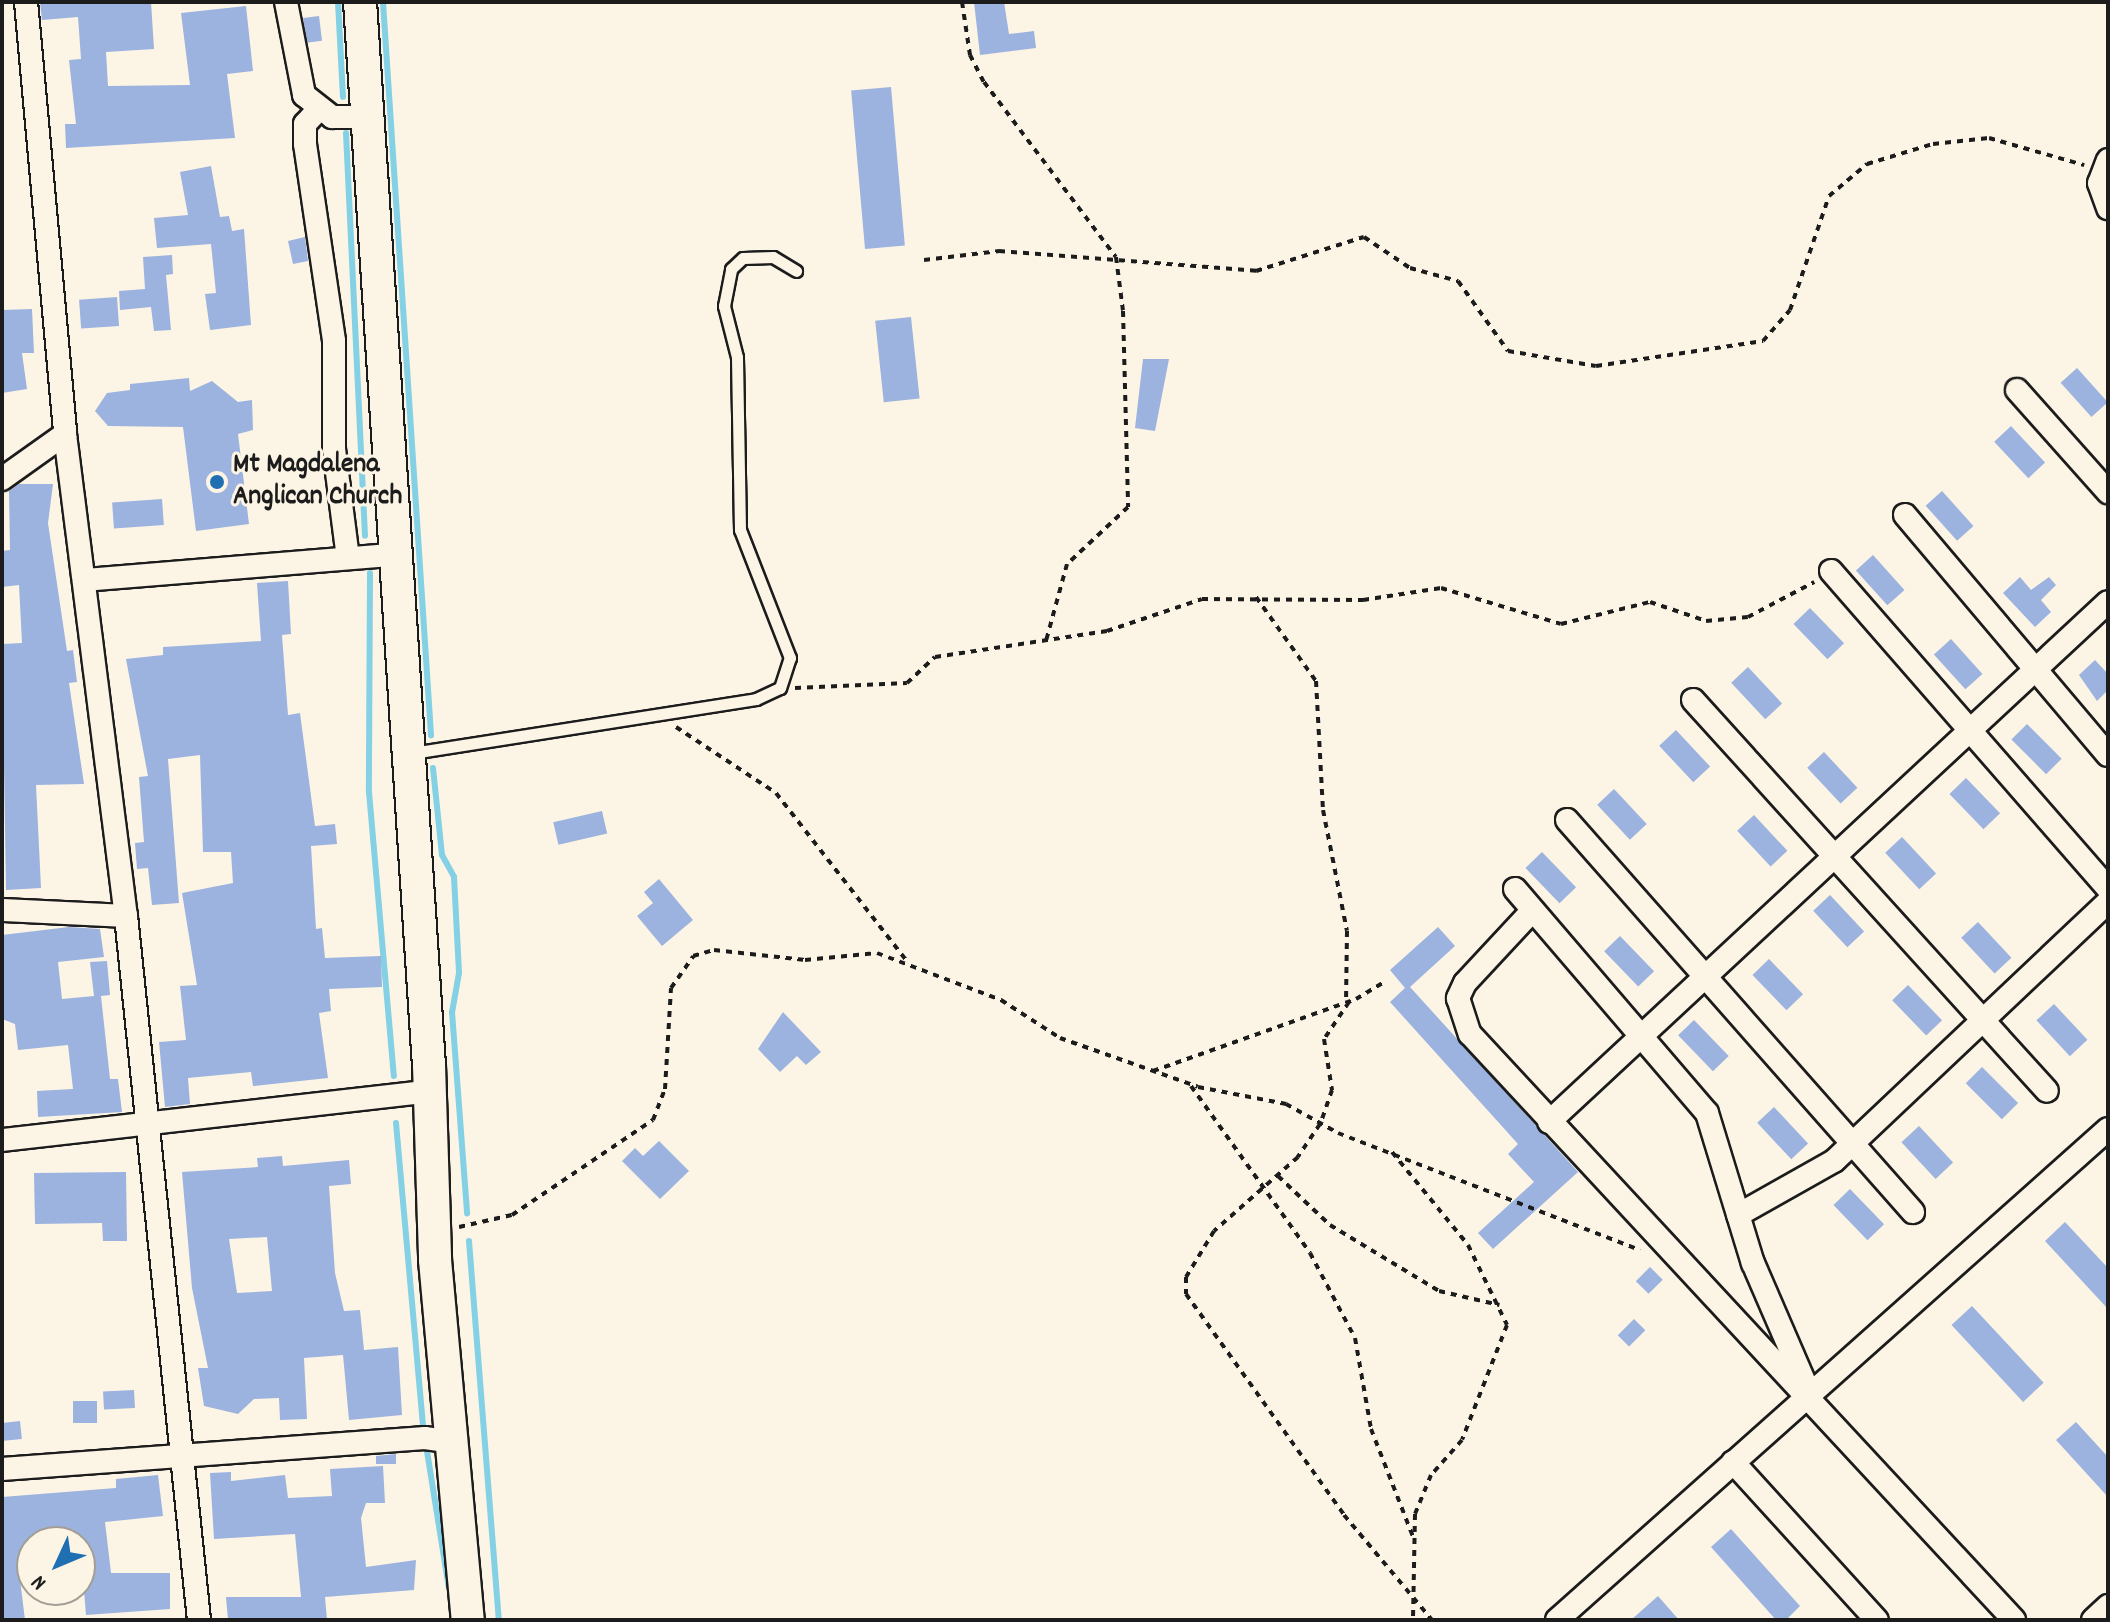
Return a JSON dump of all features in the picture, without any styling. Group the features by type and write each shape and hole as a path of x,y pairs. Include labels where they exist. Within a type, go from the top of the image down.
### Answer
{"main road":[{"path":"360,2 363,117 429,1091 434,1231 468,1620"}],"street":[{"path":"26,2 65,434 126,916 199,1620"},
{"path":"286,2 304,95 318,110 363,117"},
{"path":"318,110 305,124 305,144 334,341 334,449 348,558"},
{"path":"2105,166 2108,208"},
{"path":"2017,390 2108,492"},
{"path":"2,479 65,434"},
{"path":"1905,515 2034,672 2108,755"},
{"path":"85,580 391,555"},
{"path":"1831,571 1967,731 2108,889"},
{"path":"1549,1122 2108,602"},
{"path":"1693,700 1832,858 2047,1091"},
{"path":"1567,820 1700,979 1913,1212"},
{"path":"1515,889 1707,1113 1738,1215 1810,1393"},
{"path":"1738,1215 1803,1184 1852,1143 1983,1024 2108,902"},
{"path":"2,910 126,916"},
{"path":"1532,911 1458,998 1470,1034 1549,1122 1810,1393 2014,1620"},
{"path":"2,1140 148,1128 429,1091"},
{"path":"1557,1620 2108,1129"},
{"path":"2,1469 180,1459 425,1438 454,1442"},
{"path":"1733,1462 1877,1620"},
{"path":"2093,1620 2108,1606"}],"lane":[{"path":"405,754 653,712 756,699 780,688 790,658 740,530 737,357 724,306 731,269 743,258 773,257 796,271"}],"path":[{"path":"962,2 970,55 984,82 1116,257 1132,448 1128,507 1067,564 1046,641"},
{"path":"924,260 999,251 1116,257 1256,271 1364,237 1410,268 1458,281 1508,351 1596,366 1763,341 1790,310 1829,196 1867,164 1933,144 1989,138 2041,147 2105,166"},
{"path":"780,688 887,687 907,683 935,657 1107,631 1202,599 1363,600 1441,588 1561,624 1650,602 1706,621 1785,603 1831,571"},
{"path":"1256,597 1316,681 1323,810 1347,931 1347,1002 1324,1039 1332,1090 1320,1124 1278,1176 1214,1231 1186,1277 1186,1294 1344,1515 1432,1620"},
{"path":"653,712 776,793 907,962"},
{"path":"434,1231 512,1215 653,1120 665,1089 671,988 693,956 714,950 805,960 877,953 907,962 1001,1000 1060,1038 1191,1085 1286,1104 1320,1124 1644,1251"},
{"path":"1150,1072 1347,1002 1383,983"},
{"path":"1191,1085 1310,1253 1361,1352 1367,1414 1416,1543"},
{"path":"1392,1152 1468,1245 1507,1325 1501,1355 1462,1440 1422,1493 1409,1592 1413,1620"},
{"path":"1278,1176 1330,1225 1439,1291 1499,1305"}],"building":[{"path":"40,2 151,2 154,49 106,52 108,86 190,85 181,13 246,6 253,71 227,74 235,138 66,148 65,124 76,124 69,60 81,59 78,17 42,20"},
{"path":"974,2 1004,2 1009,34 1034,31 1036,48 980,55"},
{"path":"319,16 322,41 306,43 303,18"},
{"path":"891,87 905,245 865,249 851,90"},
{"path":"211,166 220,217 229,216 232,231 244,229 251,325 210,330 205,294 216,293 211,244 157,248 154,218 188,215 180,172"},
{"path":"305,237 308,261 293,264 288,241"},
{"path":"172,255 173,274 166,275 171,330 154,331 151,307 120,310 119,291 145,289 143,257"},
{"path":"117,297 119,326 81,329 79,300"},
{"path":"32,309 34,353 22,353 27,389 2,393 2,310"},
{"path":"911,317 920,399 884,402 875,321"},
{"path":"1143,359 1169,359 1155,431 1135,428"},
{"path":"2077,368 2108,402 2091,417 2061,383"},
{"name":"Mt Magdalena Anglican Church","path":"189,378 190,391 212,381 238,402 252,400 253,430 238,434 249,524 196,531 183,427 108,426 95,411 107,393 130,390 130,384"},
{"path":"2011,426 2045,463 2028,478 1994,442"},
{"path":"19,484 53,484 48,523 67,651 73,650 77,682 69,683 84,784 36,785 41,888 6,890 2,644 22,643 19,585 2,587 2,551 10,550 9,491"},
{"path":"1942,491 1973,526 1957,541 1926,506"},
{"path":"162,499 164,525 114,528 112,502"},
{"path":"1873,555 1904,590 1887,605 1856,570"},
{"path":"2020,577 2031,590 2049,577 2056,585 2041,600 2051,612 2035,627 2003,593"},
{"path":"288,581 291,634 282,635 288,715 300,713 315,826 335,824 337,844 311,846 316,929 322,928 325,958 381,956 382,987 329,989 331,1011 319,1013 328,1078 253,1086 251,1072 188,1078 190,1104 165,1107 159,1042 186,1040 180,986 197,985 182,893 233,883 231,852 203,852 200,755 168,759 179,903 152,905 148,868 137,869 135,843 144,842 139,777 148,776 126,659 163,655 163,647 261,641 257,583"},
{"path":"1810,608 1844,643 1827,659 1793,624"},
{"path":"1951,639 1982,674 1965,689 1934,654"},
{"path":"2095,660 2108,674 2108,690 2097,701 2079,675"},
{"path":"1748,667 1782,704 1765,719 1731,683"},
{"path":"2027,724 2062,759 2046,774 2011,740"},
{"path":"1676,730 1710,767 1693,782 1659,746"},
{"path":"1824,752 1857,788 1841,804 1807,768"},
{"path":"1966,778 2000,813 1983,829 1949,794"},
{"path":"1614,789 1647,824 1630,840 1597,805"},
{"path":"602,811 607,833 558,845 553,822"},
{"path":"1754,815 1787,851 1771,867 1737,831"},
{"path":"1902,837 1936,874 1919,889 1885,853"},
{"path":"1542,852 1576,887 1559,903 1525,868"},
{"path":"659,879 693,920 662,946 637,916 653,903 644,892"},
{"path":"1830,895 1864,932 1847,947 1813,911"},
{"path":"1978,922 2011,958 1995,974 1961,938"},
{"path":"69,927 100,929 104,957 58,962 62,999 94,996 90,962 107,961 110,995 101,996 110,1079 118,1079 122,1112 38,1117 37,1091 73,1089 68,1045 18,1050 15,1024 2,1019 2,935"},
{"path":"1438,927 1455,946 1410,987 1578,1172 1493,1249 1478,1233 1534,1182 1508,1154 1518,1144 1390,1002 1405,988 1390,970"},
{"path":"1620,936 1654,971 1638,987 1604,951"},
{"path":"1769,959 1803,994 1786,1010 1752,975"},
{"path":"1908,985 1942,1020 1926,1036 1892,1000"},
{"path":"2054,1004 2087,1040 2070,1056 2036,1020"},
{"path":"783,1012 821,1052 806,1065 797,1056 780,1072 758,1049"},
{"path":"1694,1020 1729,1056 1713,1071 1678,1035"},
{"path":"1982,1067 2018,1103 2002,1119 1966,1083"},
{"path":"1774,1107 1808,1144 1791,1159 1757,1123"},
{"path":"1919,1126 1953,1163 1936,1179 1901,1142"},
{"path":"659,1141 689,1171 660,1199 622,1161 635,1148 643,1156"},
{"path":"282,1156 283,1166 349,1160 351,1184 329,1186 335,1273 344,1311 360,1310 364,1350 398,1347 402,1415 349,1420 343,1355 304,1358 307,1419 280,1420 279,1398 254,1399 238,1414 204,1406 198,1368 208,1368 192,1288 182,1172 258,1167 257,1158","holes":["267,1237 272,1291 237,1293 229,1239"]},
{"path":"126,1172 127,1241 103,1241 102,1223 35,1224 34,1173"},
{"path":"1850,1189 1884,1224 1867,1240 1833,1205"},
{"path":"2065,1222 2108,1268 2108,1309 2045,1241"},
{"path":"1650,1267 1663,1280 1649,1294 1636,1281"},
{"path":"1972,1306 2044,1383 2023,1402 1952,1325"},
{"path":"1634,1319 1645,1330 1629,1347 1618,1335"},
{"path":"134,1390 135,1408 104,1410 103,1392"},
{"path":"73,1401 97,1401 97,1423 73,1423"},
{"path":"20,1421 22,1439 4,1441 2,1423"},
{"path":"2076,1422 2108,1457 2108,1497 2056,1440"},
{"path":"396,1454 396,1464 376,1464 376,1456"},
{"path":"383,1466 385,1503 366,1503 361,1518 366,1567 416,1560 414,1590 325,1597 327,1620 228,1620 226,1597 301,1597 295,1534 214,1539 210,1473 231,1472 231,1481 285,1475 288,1498 332,1496 330,1469"},
{"path":"158,1475 163,1516 105,1522 111,1573 170,1573 170,1609 86,1615 85,1606 96,1606 96,1526 16,1526 16,1606 23,1606 25,1620 2,1620 2,1497 116,1488 116,1479"},
{"path":"1731,1529 1800,1606 1786,1620 1776,1620 1711,1547"},
{"path":"1658,1596 1679,1620 1631,1620"}],"waterway":[{"path":"338,2 343,97"},
{"path":"383,2 431,735"},
{"path":"346,133 365,536"},
{"path":"370,573 369,792 394,1076"},
{"path":"433,768 442,855 454,877 459,973 452,1012 467,1213"},
{"path":"396,1123 424,1434"},
{"path":"469,1241 499,1620"},
{"path":"426,1445 449,1588"}],"place":[{"name":"Mt Magdalena Anglican Church","path":"217,482"}]}
